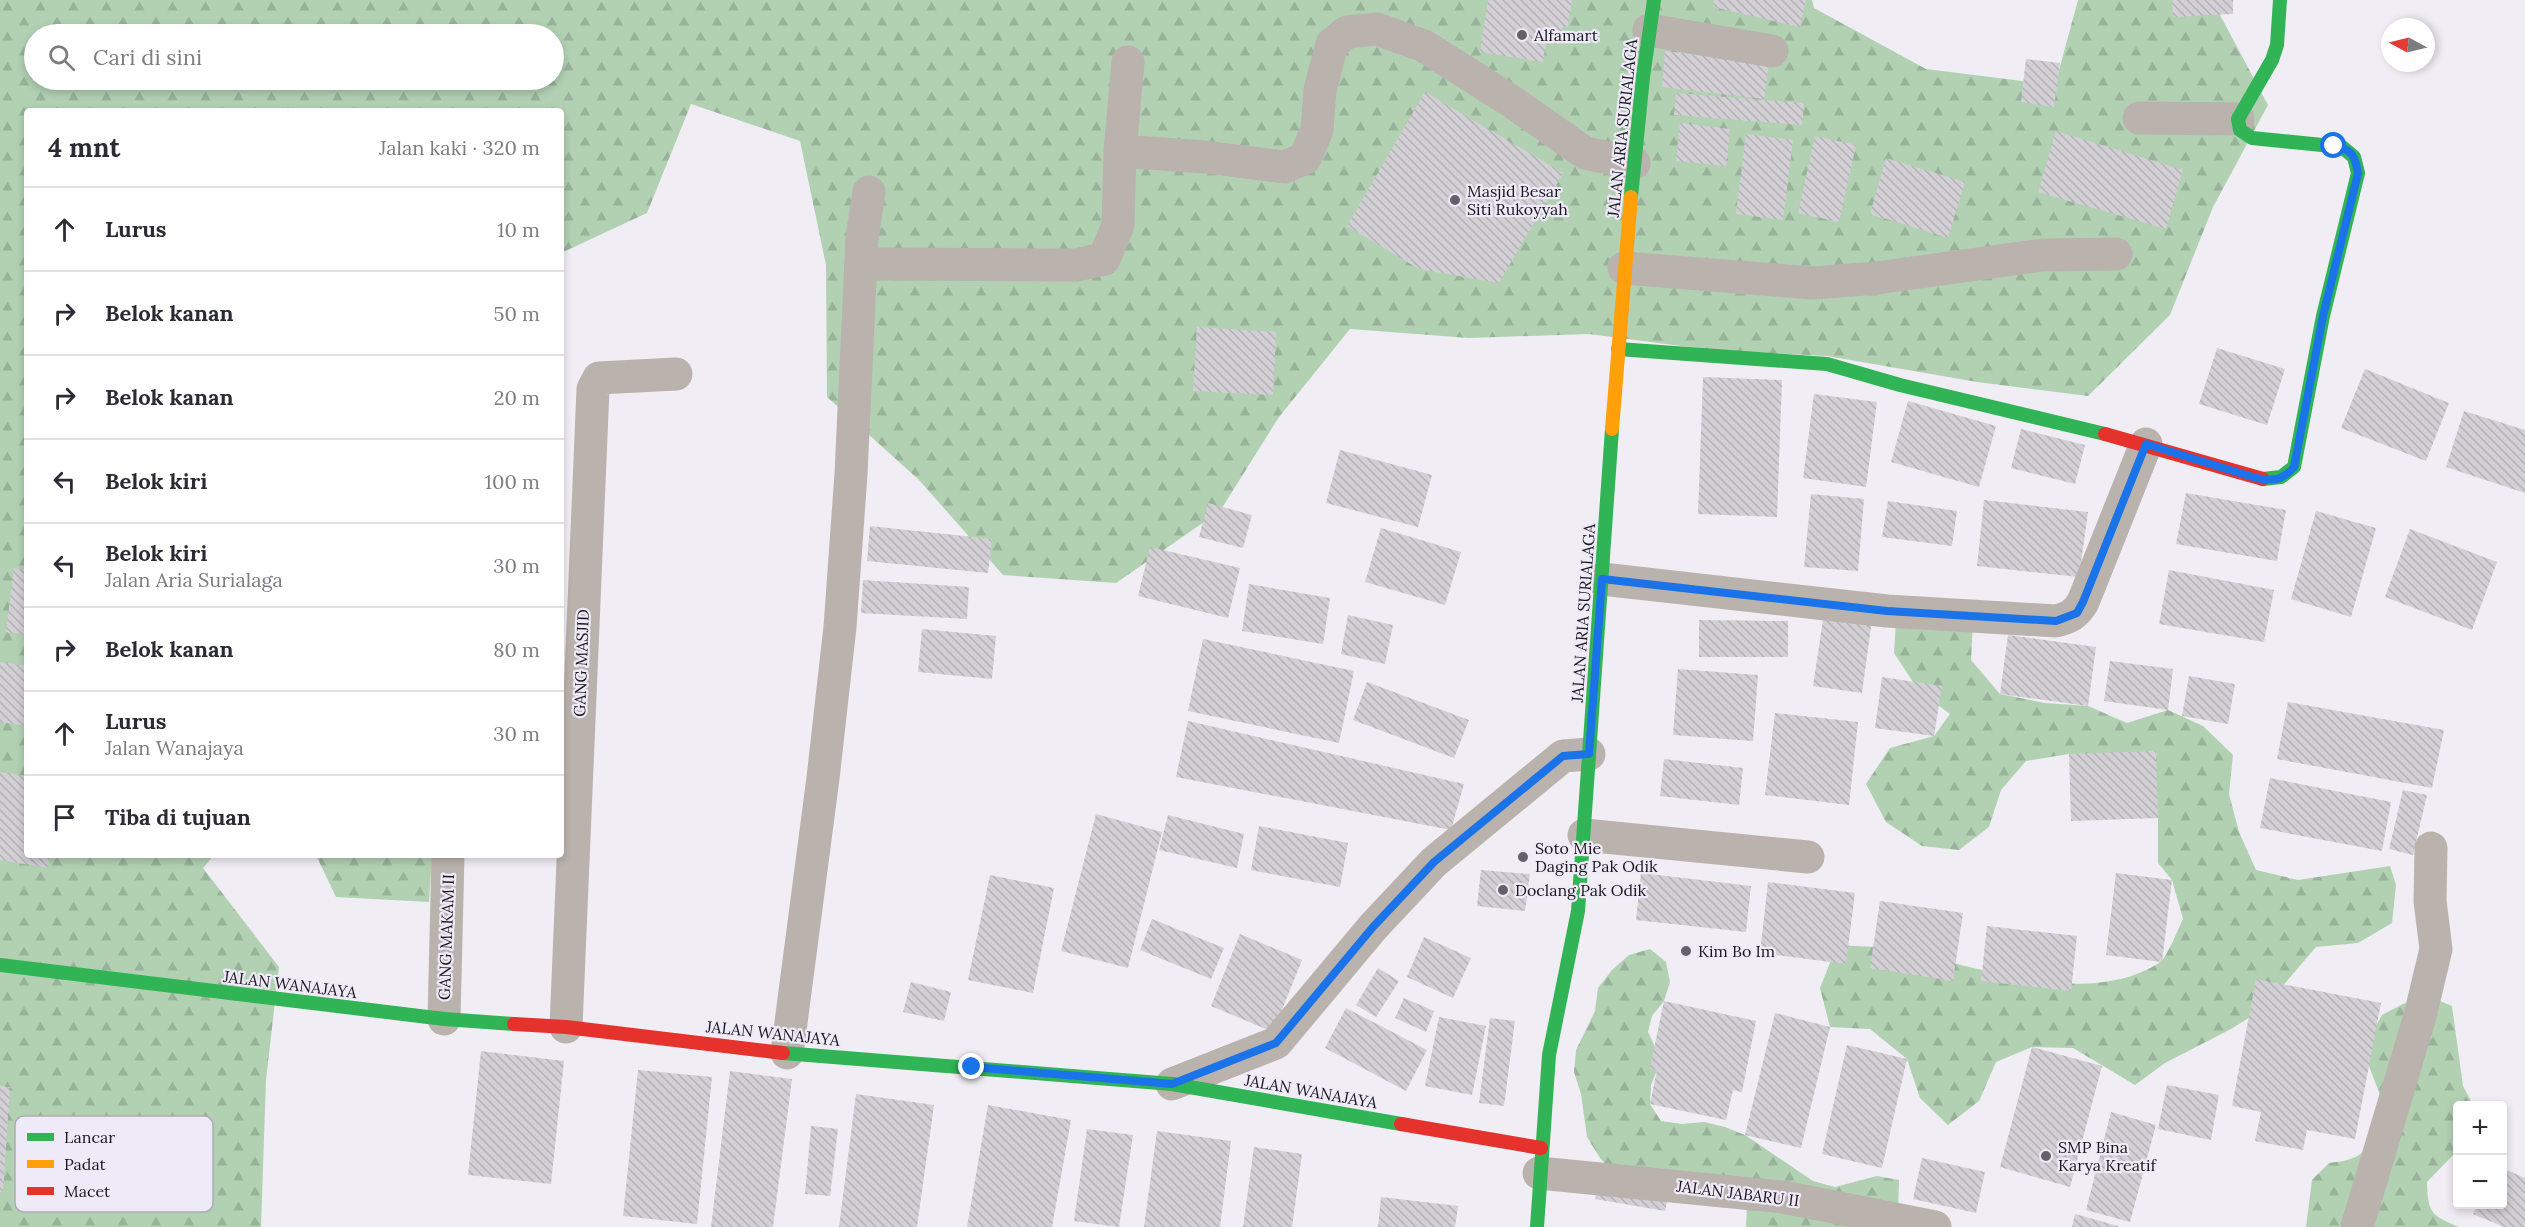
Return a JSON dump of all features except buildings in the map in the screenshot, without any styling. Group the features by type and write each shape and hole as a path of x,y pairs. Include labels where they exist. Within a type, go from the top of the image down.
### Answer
{"street":[{"path":"1618,349 1827,364 1900,385 2146,444 2256,478 2272,480 2285,477 2294,467 2323,316 2358,173 2350,150 2334,146 2252,138 2240,130 2238,119 2272,60 2277,45 2280,0"},
{"path":"1651,15 1772,51"},
{"name":"JALAN ARIA SURIALAGA","path":"1537,1227 1540,1160 1550,1055 1578,911 1624,268 1651,15"},
{"path":"1120,151 1205,157 1285,167 1305,158 1317,130 1320,90 1332,44 1347,32 1377,29 1424,46 1511,101 1585,153 1634,163"},
{"path":"879,264 1076,265 1104,259 1118,225 1120,151 1128,62"},
{"path":"2139,118 2238,119"},
{"path":"787,1053 840,627 851,474 862,238 869,192"},
{"path":"1624,268 1813,283 1877,278 2042,255 2116,254"},
{"name":"GANG MASJID","path":"566,1027 593,389 599,378 676,374"},
{"path":"1602,579 1887,611 2056,621 2077,613 2083,602 2146,444"},
{"path":"1172,1084 1276,1043 1373,927 1434,862 1563,756 1589,754"},
{"path":"1584,835 1808,857"},
{"path":"2357,1227 2420,1016 2436,949 2430,901 2431,848"},
{"name":"GANG MAKAM II","path":"444,1019 448,858"},
{"name":"JALAN WANAJAYA","path":"0,965 444,1019 566,1027 787,1053 1172,1084 1540,1160"},
{"name":"JALAN JABARU II","path":"1540,1160 1784,1197 1935,1227"}],"green space":[{"path":"0,0 1812,0 1814,8 1926,69 2055,85 2078,0 2212,0 2268,105 2213,207 2170,315 2088,396 1977,382 1827,356 1712,350 1589,334 1469,338 1350,329 1279,417 1220,511 1116,583 1003,575 919,480 827,397 826,265 800,141 691,104 647,213 564,252 564,108 24,108 24,858 211,858 203,868 279,967 266,1080 261,1227 0,1227"},
{"path":"1896,620 1973,622 1971,660 2000,694 2045,703 2088,706 2127,723 2168,710 2203,726 2233,755 2229,794 2239,832 2256,870 2298,880 2390,866 2396,885 2392,923 2358,943 2316,947 2263,1009 2231,1029 2165,1063 2135,1085 2073,1048 2032,1047 1996,1062 1979,1101 1948,1125 1920,1098 1907,1059 1870,1029 1830,1027 1820,988 1837,945 1883,948 2023,978 2059,983 2095,983 2128,977 2159,963 2169,950 2183,919 2172,880 2158,863 2158,818 2069,754 2026,761 2001,790 1989,827 1959,850 1922,846 1886,822 1866,784 1890,748 1934,736 1950,714 1919,691 1894,653"},
{"path":"317,858 432,858 429,902 336,897"},
{"path":"1650,949 1666,962 1670,982 1664,1001 1652,1016 1648,1032 1657,1051 1657,1070 1651,1085 1650,1104 1661,1121 1682,1124 1704,1122 1725,1127 1745,1135 1813,1181 1835,1187 1877,1176 1899,1180 1898,1218 1900,1227 1746,1227 1747,1205 1614,1174 1600,1158 1587,1137 1581,1094 1574,1072 1576,1050 1595,1011 1598,988 1612,970 1629,955"},
{"path":"2428,996 2452,1006 2463,1086 2471,1101 2453,1101 2453,1155 2427,1182 2430,1208 2443,1220 2459,1227 2306,1227 2312,1180 2329,1163 2343,1161 2362,1153 2372,1139 2384,1105 2367,1061 2370,1037 2382,1015 2403,1004"}],"traffic: fast":[{"path":"1631,197 1643,77 1654,0"},
{"path":"2263,479 2281,477 2294,467 2323,316 2358,173 2354,157 2342,147 2252,138 2240,130 2238,119 2272,60 2277,45 2280,0"},
{"path":"1618,349 1827,364 1900,385 2105,434"},
{"path":"1537,1227 1549,1055 1578,911 1612,429"},
{"path":"0,965 444,1019 514,1024"},
{"path":"783,1053 1172,1084 1401,1124"}],"traffic: slow":[{"path":"1612,429 1631,197"}],"traffic: jam":[{"path":"2105,434 2263,479"},
{"path":"514,1024 566,1027 783,1053"},
{"path":"1401,1124 1541,1148"}],"place":[{"name":"Alfamart","path":"1522,35"},
{"name":"Masjid Besar Siti Rukoyyah","path":"1455,200"},
{"name":"Soto Mie Daging Pak Odik","path":"1523,857"},
{"name":"Doclang Pak Odik","path":"1503,890"},
{"name":"Kim Bo Im","path":"1686,951"},
{"name":"SMP Bina Karya Kreatif","path":"2046,1156"}],"route":[{"path":"972,1067 1172,1084 1276,1043 1373,927 1434,862 1563,756 1589,754 1602,579 1887,611 2056,621 2077,613 2083,602 2146,444 2256,478 2272,480 2285,477 2294,467 2323,316 2358,173 2350,150 2334,146"}]}
